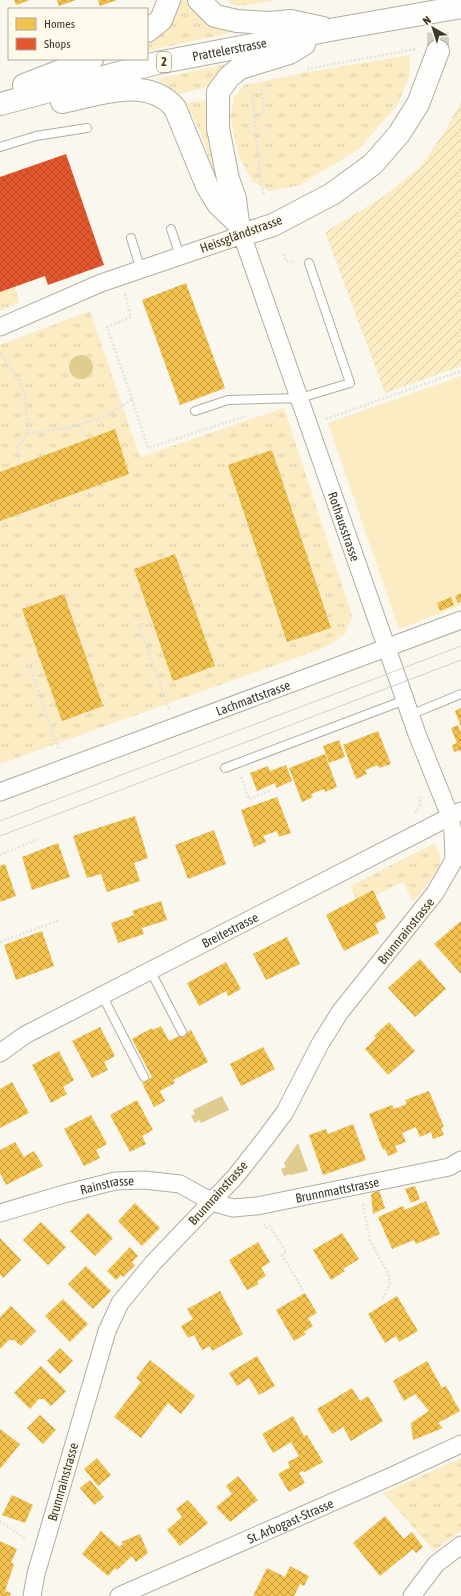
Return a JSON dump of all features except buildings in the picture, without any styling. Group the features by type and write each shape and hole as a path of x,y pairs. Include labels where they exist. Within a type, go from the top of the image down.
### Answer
{"main road":[{"path":"148,30 161,20 170,0"},
{"path":"199,0 215,16 237,21 270,23 291,21 330,30"},
{"name":"Prattelerstrasse","path":"0,104 157,63 461,7"},
{"path":"240,229 236,199 228,179 218,128 218,92 229,77 240,68 289,53 330,30"},
{"name":"Heissgländstrasse","path":"240,229 273,225 332,194 373,164 399,134 418,104 431,49"},
{"path":"0,94 89,60"},
{"path":"0,114 122,90 143,89 157,94 169,101 175,108 207,186 218,204 240,229"}],"street":[{"name":"Heissgländstrasse","path":"0,327 101,283 180,256 240,229"},
{"name":"Rothausstrasse","path":"240,229 407,708 456,814"},
{"name":"Lachmattstrasse","path":"0,792 387,649 461,620"},
{"name":"Brunnrainstrasse","path":"32,1596 36,1574 107,1331 120,1303 153,1263 212,1202 257,1150 285,1112 320,1044 340,1012 435,893 458,857 453,832 456,814"},
{"name":"Breitestrasse","path":"0,1053 25,1035 456,814"},
{"name":"Brunnmattstrasse","path":"212,1202 233,1208 257,1206 449,1167 461,1160"},
{"name":"Rainstrasse","path":"0,1214 64,1194 115,1181 144,1180 180,1184 212,1202"},
{"name":"St. Arbogast-Strasse","path":"118,1596 392,1476 461,1444"},
{"path":"412,1596 436,1564 461,1545"}],"lane":[{"path":"0,147 36,136 87,128"},
{"path":"171,229 180,256"},
{"path":"131,238 141,270"},
{"path":"195,411 228,400 300,398 350,382 309,263"},
{"path":"225,768 407,708 461,694"},
{"path":"150,970 182,1032"},
{"path":"102,995 144,1077"}],"path":[{"path":"305,69 431,49"},
{"path":"254,115 264,113 261,78"},
{"path":"252,93 261,183 264,195"},
{"path":"121,276 131,317 107,327 148,448 246,416"},
{"path":"0,353 12,368 25,394 28,433 17,447 20,458"},
{"path":"309,425 461,371"},
{"path":"28,433 53,430 103,417 132,399"},
{"path":"79,424 83,436"},
{"path":"143,624 139,624 175,727"},
{"path":"37,661 29,664 65,768"},
{"path":"235,764 249,799 270,791"},
{"path":"413,816 419,807 421,797 420,792"},
{"path":"0,854 38,839"},
{"path":"0,942 60,920"},
{"path":"360,1185 370,1241 388,1273 390,1283 382,1301"},
{"path":"262,1221 266,1228 270,1226 286,1252 282,1255 304,1290"},
{"path":"0,1521 43,1551"}],"green space":[{"path":"181,0 192,0 230,30 230,33 148,51 148,44 165,31 176,15"},
{"path":"226,0 279,0 239,6 233,5"},
{"path":"410,55 410,74 398,104 359,149 300,185 269,191 252,181 239,156 230,117 234,98 244,85 308,72"},
{"path":"227,64 211,86 179,94 156,79"},
{"path":"207,100 207,128 220,176 216,177 201,134 186,103"},
{"path":"461,102 461,366 385,393 325,232 383,197 421,166 445,131"},
{"path":"15,287 19,303 0,311 0,292"},
{"path":"90,311 140,457 284,408 352,616 345,634 326,647 0,764 0,345"},
{"path":"461,376 461,605 399,629 328,423"},
{"path":"433,844 439,853 439,867 413,902 403,882 375,895 373,890 356,899 350,886"},
{"path":"461,1458 461,1531 434,1551 383,1493"}],"shaded area":[{"path":"81,355 89,359 93,367 89,375 81,379 73,375 69,367 73,359"},
{"path":"222,1096 229,1110 201,1123 199,1120 195,1123 191,1116 195,1114 193,1110"},
{"path":"298,1143 308,1171 284,1176 281,1169 286,1167 284,1163"}],"tunnel":[{"path":"433,0 438,21 438,51"}],"tram line":[{"path":"0,821 461,646"},
{"path":"0,836 461,660"}]}
